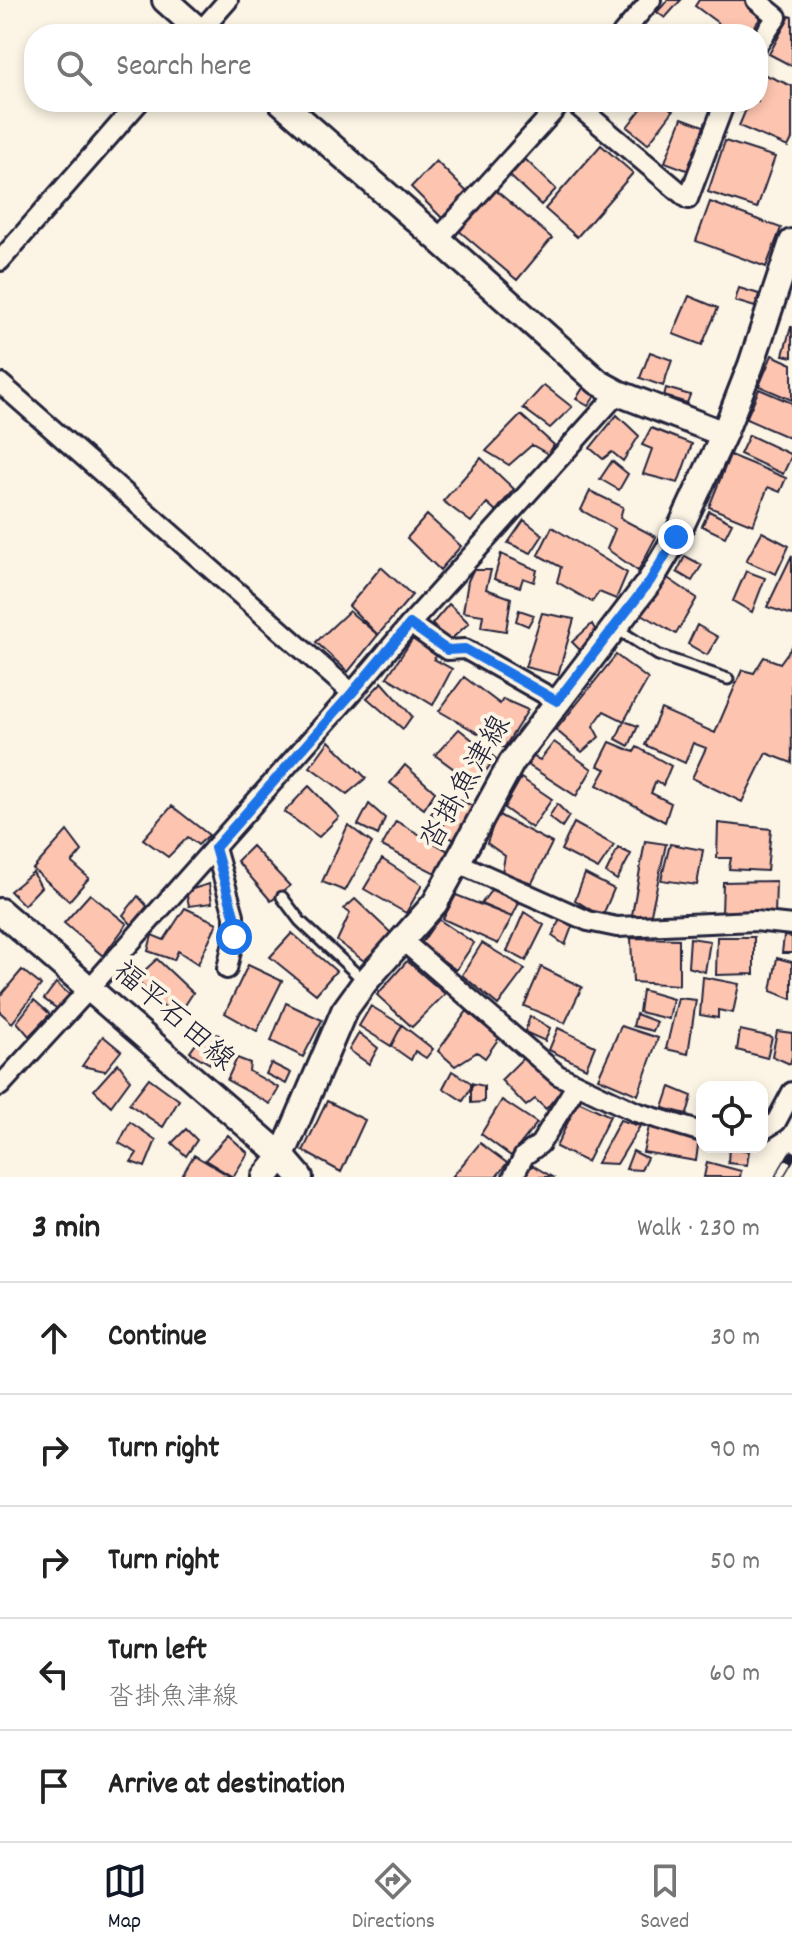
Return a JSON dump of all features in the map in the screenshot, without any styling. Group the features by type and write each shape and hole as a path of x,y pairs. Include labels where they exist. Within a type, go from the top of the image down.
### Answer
{"main road":[{"path":"165,0 191,24"},
{"path":"292,112 598,382 618,393 724,434"},
{"name":"沓掛魚津線","path":"265,1177 282,1156 344,1011 365,982 435,903 512,762 650,581 676,537 724,434 751,365 792,242"},
{"name":"福平石田線","path":"0,911 282,1156 300,1177"}],"street":[{"path":"208,24 228,0"},
{"path":"631,24 651,0"},
{"path":"756,0 777,17 768,30"},
{"path":"0,261 130,112"},
{"path":"438,239 553,112"},
{"path":"585,112 688,199 721,112"},
{"path":"0,383 352,693"},
{"path":"0,1086 618,393"},
{"path":"410,624 447,650 465,649 557,701"},
{"path":"215,848 234,915 234,937 227,969"},
{"path":"458,863 588,921 617,927 755,921 792,925"},
{"path":"402,940 558,1075 636,1112 696,1130"},
{"path":"513,1177 524,1156 540,1144 577,1084"},
{"path":"768,1127 776,1122 792,1092"}],"lane":[{"path":"614,627 658,655 728,679"},
{"path":"282,897 300,921 365,982"}],"building":[{"path":"668,0 681,0 665,18 657,12"},
{"path":"699,0 745,0 764,13 756,24 719,24 695,6"},
{"path":"792,17 792,66 769,54"},
{"path":"768,76 792,86 792,139 788,147 739,126 745,112 768,112"},
{"path":"639,112 672,112 648,144 627,127"},
{"path":"682,118 709,128 692,172 665,162"},
{"path":"725,141 775,157 757,208 708,192"},
{"path":"601,145 633,173 577,237 545,209"},
{"path":"525,159 556,189 541,205 510,176"},
{"path":"436,161 467,192 442,218 411,187"},
{"path":"493,188 552,238 517,280 458,230"},
{"path":"710,202 781,228 766,267 696,241"},
{"path":"739,288 759,294 755,307 735,301"},
{"path":"689,296 718,308 702,345 673,334"},
{"path":"792,327 792,357 783,355"},
{"path":"650,352 672,360 663,386 640,378"},
{"path":"772,355 792,364 792,400 759,386"},
{"path":"544,385 572,407 550,428 523,408"},
{"path":"583,388 595,396 588,406 576,399"},
{"path":"666,388 690,395 687,403 664,396"},
{"path":"759,389 792,403 792,439 746,419"},
{"path":"521,415 554,445 548,454 532,445 509,465 486,451"},
{"path":"617,415 639,436 623,461 612,452 603,459 590,448"},
{"path":"651,428 692,444 678,483 643,474 652,449 642,445"},
{"path":"749,435 792,455 783,474 740,454"},
{"path":"730,455 786,478 780,492 768,487 753,525 709,507"},
{"path":"481,458 514,489 496,511 487,503 471,522 443,501"},
{"path":"612,461 628,474 619,490 600,479"},
{"path":"590,491 623,507 620,518 656,537 638,571 607,549 615,529 581,510"},
{"path":"709,511 732,523 725,537 702,526"},
{"path":"427,515 461,546 440,570 407,538"},
{"path":"524,520 543,535 531,553 508,543"},
{"path":"552,527 627,573 616,599 599,592 592,602 557,582 561,567 538,555"},
{"path":"762,532 789,546 776,574 746,561"},
{"path":"501,554 537,570 534,582 523,578 520,587 494,579"},
{"path":"792,555 792,615 767,607"},
{"path":"685,556 702,565 692,581 677,572"},
{"path":"381,567 412,595 378,635 349,606"},
{"path":"473,570 491,570 486,589 511,598 506,631 481,627 483,615 463,612"},
{"path":"746,571 765,578 752,612 733,601"},
{"path":"666,577 697,598 676,634 642,614"},
{"path":"449,604 469,623 448,642 432,624"},
{"path":"519,610 534,615 528,626 516,621"},
{"path":"349,611 378,635 348,672 316,642"},
{"path":"542,613 574,619 558,675 525,667"},
{"path":"592,624 598,635 581,651 572,642"},
{"path":"697,625 718,637 707,655 688,644"},
{"path":"414,637 438,651 434,659 452,669 433,705 387,677"},
{"path":"791,648 792,763 766,753 742,802 692,778 706,748 693,743 685,763 645,745 661,709 715,733 742,670 754,673 764,657 780,663"},
{"path":"616,655 648,679 624,721 604,711 593,726 599,737 582,752 556,730"},
{"path":"464,677 500,704 503,699 528,710 504,748 439,711"},
{"path":"382,682 412,716 403,729 367,698"},
{"path":"624,721 638,726 629,746 616,739"},
{"path":"459,729 495,758 476,785 435,755"},
{"path":"329,741 366,778 347,794 310,767"},
{"path":"554,742 592,769 576,796 528,765 532,756 540,760"},
{"path":"610,742 634,752 637,747 671,766 663,785 656,781 651,793 671,803 665,822 597,785 606,769 598,766"},
{"path":"405,765 435,792 424,809 390,783"},
{"path":"521,778 552,799 532,828 504,808"},
{"path":"309,786 339,817 319,837 284,812"},
{"path":"446,792 474,807 455,840 440,833 446,821 431,814"},
{"path":"369,804 385,818 378,835 358,825"},
{"path":"557,804 569,816 562,827 549,817"},
{"path":"172,806 209,835 198,845 188,837 168,857 143,839"},
{"path":"497,814 552,843 532,883 502,872 505,856 487,843"},
{"path":"396,821 448,851 437,874 382,846"},
{"path":"574,823 614,845 598,869 561,850"},
{"path":"718,823 771,829 767,871 729,869 731,858 717,858"},
{"path":"348,825 372,843 345,891 322,882"},
{"path":"67,831 82,851 72,863 89,878 69,901 33,869"},
{"path":"645,841 666,844 650,918 632,915"},
{"path":"670,844 703,850 697,885 661,880"},
{"path":"252,846 290,886 271,901 237,861"},
{"path":"618,848 631,854 617,880 606,873"},
{"path":"382,859 422,885 406,913 364,889"},
{"path":"33,872 41,887 24,905 10,891"},
{"path":"585,874 614,889 602,917 575,900"},
{"path":"776,881 775,916 722,913 723,882"},
{"path":"209,884 212,903 189,906 186,891"},
{"path":"492,889 519,903 512,917 481,904"},
{"path":"90,894 127,924 103,956 64,923"},
{"path":"456,895 512,917 498,944 443,919"},
{"path":"138,896 147,906 132,925 123,915"},
{"path":"355,899 392,934 364,961 337,941 350,913 344,909"},
{"path":"185,908 217,923 198,964 178,951 174,960 148,951 152,935 164,940"},
{"path":"524,912 544,925 526,961 507,951"},
{"path":"438,919 474,943 456,970 421,944"},
{"path":"560,919 573,924 565,945 552,936"},
{"path":"292,933 336,971 316,994 270,957"},
{"path":"784,936 792,937 792,953 782,953"},
{"path":"717,937 754,937 754,974 716,975"},
{"path":"631,938 679,939 679,985 633,982"},
{"path":"690,938 710,941 705,972 688,967"},
{"path":"482,943 525,969 498,1005 462,975"},
{"path":"777,958 792,962 792,999 771,991"},
{"path":"157,959 193,993 176,1019 135,979"},
{"path":"123,961 135,979 127,989 110,976"},
{"path":"407,961 445,994 412,1027 377,995"},
{"path":"248,965 282,981 257,1031 225,1013"},
{"path":"541,967 582,987 565,1023 524,1006"},
{"path":"22,970 41,985 12,1023 0,1012 0,996"},
{"path":"703,977 739,984 733,1013 718,1010 718,1018 700,1015"},
{"path":"56,983 70,995 59,1010 44,999"},
{"path":"642,990 673,999 669,1019 639,1012"},
{"path":"678,998 696,1000 688,1054 666,1049"},
{"path":"34,1000 50,1014 29,1036 17,1022"},
{"path":"286,1003 322,1020 303,1057 271,1041"},
{"path":"371,1006 402,1025 391,1046 359,1026"},
{"path":"467,1011 499,1038 485,1058 477,1052 455,1066 438,1051"},
{"path":"636,1014 657,1022 653,1031 633,1026"},
{"path":"530,1016 550,1028 545,1041 525,1032"},
{"path":"402,1025 433,1049 426,1058 415,1051 411,1060 391,1046"},
{"path":"621,1026 658,1038 638,1095 598,1078"},
{"path":"558,1028 595,1046 586,1068 549,1050"},
{"path":"206,1030 219,1035 210,1064 190,1052"},
{"path":"740,1030 772,1037 767,1058 737,1050"},
{"path":"777,1031 792,1033 790,1064 772,1056"},
{"path":"359,1033 378,1048 369,1064 349,1050"},
{"path":"103,1036 121,1051 105,1071 82,1066"},
{"path":"237,1058 250,1063 249,1071 279,1088 270,1104 227,1080"},
{"path":"523,1058 562,1089 546,1109 535,1099 526,1106 501,1080"},
{"path":"118,1063 130,1080 111,1106 94,1090"},
{"path":"271,1063 291,1073 286,1084 266,1074"},
{"path":"452,1071 473,1084 463,1101 443,1088"},
{"path":"149,1078 179,1100 163,1127 129,1104"},
{"path":"471,1083 484,1086 484,1102 471,1103"},
{"path":"670,1087 692,1096 687,1114 663,1108"},
{"path":"502,1100 537,1123 511,1156 481,1134"},
{"path":"327,1101 365,1120 341,1172 303,1151"},
{"path":"578,1101 610,1116 587,1162 556,1147"},
{"path":"620,1120 640,1126 617,1164 597,1163"},
{"path":"130,1122 156,1140 145,1167 131,1162 137,1153 119,1143"},
{"path":"649,1127 696,1137 696,1161 643,1152"},
{"path":"186,1129 197,1140 186,1156 172,1143"},
{"path":"228,1135 248,1153 233,1177 205,1160"},
{"path":"480,1143 507,1163 496,1177 452,1177"},
{"path":"633,1151 647,1158 641,1170 626,1169"},
{"path":"729,1153 749,1153 747,1165 728,1163"},
{"path":"194,1155 231,1177 181,1177"},
{"path":"707,1162 741,1171 740,1177 704,1177"},
{"path":"532,1165 552,1177 524,1177"}],"railway":[{"path":"779,1177 792,1155"}],"route":[{"path":"234,937 234,915 215,848 410,624 447,650 465,649 557,701 650,581 676,537"}]}
